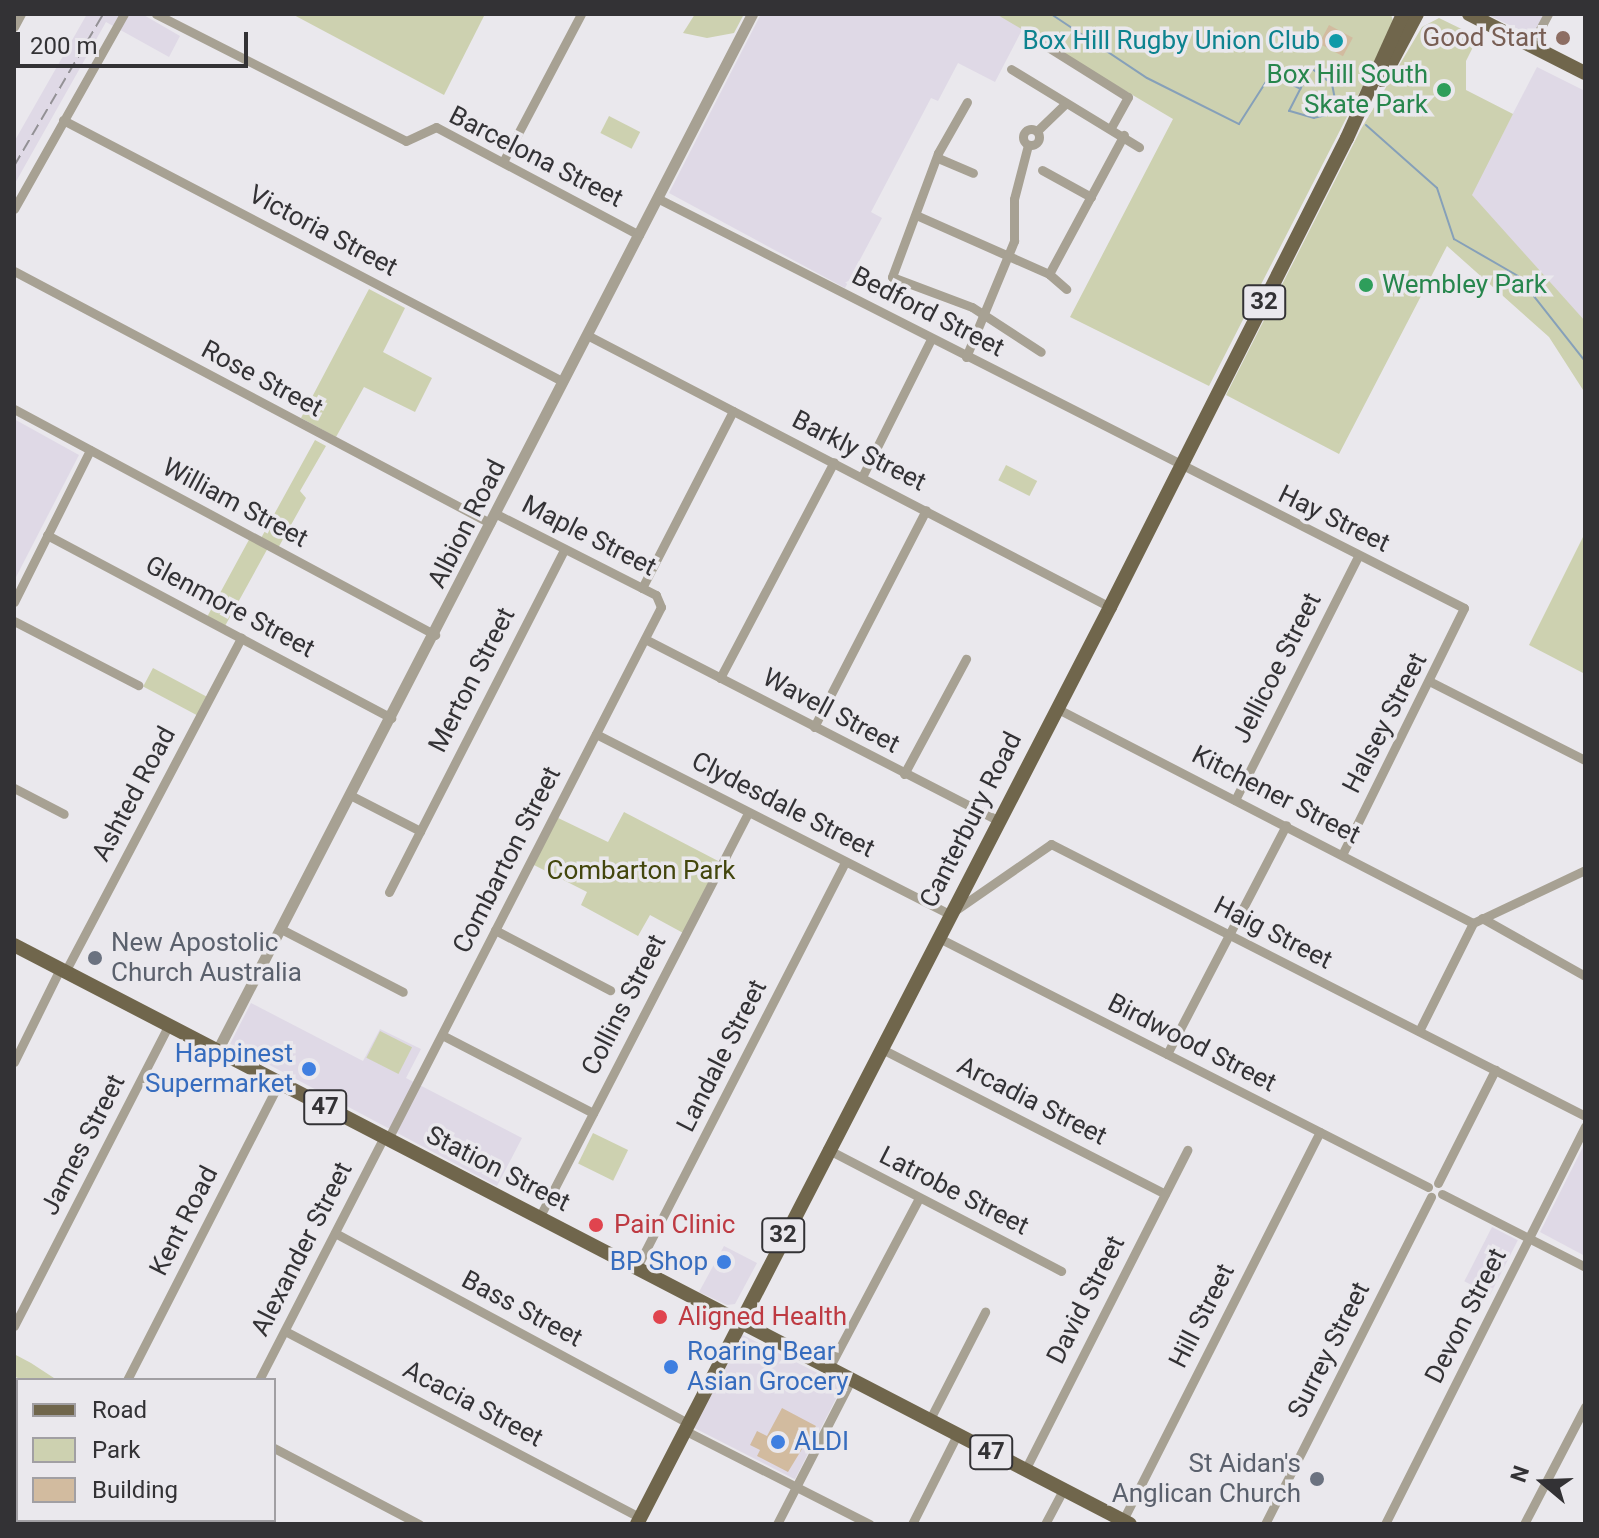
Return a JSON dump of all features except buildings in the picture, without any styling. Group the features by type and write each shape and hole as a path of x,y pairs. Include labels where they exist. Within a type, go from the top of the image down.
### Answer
{"main road":[{"path":"1469,14 1585,73"},
{"name":"Canterbury Road","path":"639,1521 738,1321 1110,607 1179,465 1347,138 1414,15"},
{"name":"Station Street","path":"14,945 1127,1522"}],"street":[{"path":"14,27 21,14"},
{"path":"14,209 124,14"},
{"name":"Barcelona Street","path":"156,14 406,141 436,127 504,160 639,235"},
{"path":"504,160 581,14"},
{"name":"Albion Road","path":"217,1051 435,635 752,14"},
{"path":"1531,46 1548,14"},
{"path":"1027,34 1128,97 1112,126"},
{"path":"1011,69 1066,103 1112,126 1139,147"},
{"path":"967,102 938,158 892,277 981,315 1041,352"},
{"path":"966,357 981,315 1009,258 1028,145 1024,132 1037,131 1066,103"},
{"name":"Victoria Street","path":"63,120 562,381"},
{"path":"1049,274 1124,135"},
{"path":"938,158 973,173"},
{"path":"1042,170 1091,197"},
{"name":"Bedford Street","path":"657,198 1179,465"},
{"path":"916,215 1049,274 1066,289"},
{"name":"Rose Street","path":"14,271 493,519"},
{"name":"Barkly Street","path":"587,335 1110,607"},
{"path":"862,477 931,339"},
{"name":"William Street","path":"14,409 435,635"},
{"path":"642,588 733,411"},
{"path":"14,602 90,450"},
{"path":"720,678 834,462"},
{"name":"Hay Street","path":"1179,465 1466,614"},
{"path":"814,727 926,510"},
{"name":"Maple Street","path":"493,519 564,550 660,600"},
{"name":"Glenmore Street","path":"47,535 391,718"},
{"name":"Merton Street","path":"389,892 564,550"},
{"name":"Jellicoe Street","path":"1235,800 1358,556"},
{"name":"Combarton Street","path":"386,1138 645,639 660,600"},
{"name":"Halsey Street","path":"1343,853 1466,614"},
{"path":"14,621 138,685"},
{"name":"Ashted Road","path":"14,1062 241,638"},
{"name":"Wavell Street","path":"645,639 997,820"},
{"path":"904,774 966,659"},
{"path":"1431,682 1585,760"},
{"name":"Kitchener Street","path":"1056,708 1585,976"},
{"name":"Clydesdale Street","path":"596,734 950,914"},
{"path":"14,788 64,814"},
{"path":"350,795 420,831"},
{"name":"Collins Street","path":"539,1218 748,813"},
{"path":"1167,1054 1286,825"},
{"name":"Haig Street","path":"950,914 1051,844 1585,1116"},
{"name":"Landale Street","path":"636,1269 845,863"},
{"path":"1419,1031 1478,920 1585,870"},
{"path":"281,929 403,992"},
{"path":"495,930 610,990"},
{"name":"Birdwood Street","path":"937,937 1585,1267"},
{"name":"James Street","path":"14,1326 168,1026"},
{"path":"442,1035 593,1113"},
{"name":"Arcadia Street","path":"880,1048 1165,1194"},
{"name":"Surrey Street","path":"1265,1524 1495,1070"},
{"name":"Kent Road","path":"128,1378 279,1083"},
{"name":"Devon Street","path":"1385,1524 1585,1127"},
{"name":"Hill Street","path":"1127,1522 1320,1132"},
{"name":"Alexander Street","path":"260,1378 386,1138"},
{"name":"Latrobe Street","path":"827,1149 1061,1271"},
{"name":"David Street","path":"1025,1470 1187,1150"},
{"path":"829,1368 919,1198"},
{"name":"Bass Street","path":"335,1233 795,1487 869,1524"},
{"path":"929,1421 985,1312"},
{"name":"Acacia Street","path":"285,1331 639,1521"},
{"path":"777,1524 851,1380"},
{"path":"1524,1524 1585,1407"},
{"path":"912,1524 957,1435"},
{"path":"276,1449 419,1524"},
{"path":"1045,1524 1063,1490"}],"shaded area":[{"path":"87,14 142,14 180,36 169,57 106,22 14,185 14,142"},
{"path":"761,14 996,14 1023,28 995,82 958,63 938,101 931,98 871,212 882,218 845,288 669,193"},
{"path":"1486,14 1544,14 1533,36"},
{"path":"1537,67 1585,91 1585,322 1471,195"},
{"path":"14,419 79,455 14,581"},
{"path":"251,1003 363,1061 380,1029 421,1049 406,1078 522,1138 497,1186 230,1044"},
{"path":"1585,1143 1585,1256 1540,1232"},
{"path":"1492,1227 1518,1240 1490,1295 1464,1281"},
{"path":"724,1246 757,1263 735,1304 727,1305 699,1292"},
{"path":"741,1334 843,1386 795,1479 693,1428"}],"green space":[{"path":"292,14 485,14 444,95"},
{"path":"695,14 744,14 734,33 707,38 683,33"},
{"path":"996,14 1391,14 1394,25 1209,386 1070,317 1173,119"},
{"path":"1439,18 1478,37 1466,61 1466,90 1513,114 1472,195 1585,321 1585,393 1549,337 1447,246 1339,454 1226,395 1361,129 1422,27"},
{"path":"609,116 640,132 632,149 600,133"},
{"path":"369,289 405,308 383,352 432,378 415,412 364,387 336,437 301,418"},
{"path":"315,440 326,446 300,491 306,498 277,550 269,546 225,626 207,617 251,536 260,540"},
{"path":"1006,465 1037,481 1029,496 998,480"},
{"path":"1585,533 1585,674 1529,645"},
{"path":"153,668 207,697 197,715 143,687"},
{"name":"Combarton Park","path":"624,812 722,863 685,934 650,915 638,936 581,905 587,892 530,863 554,816 608,842"},
{"path":"380,1031 412,1047 398,1074 366,1058"},
{"path":"593,1133 628,1150 613,1181 578,1164"},
{"path":"14,1354 54,1378 18,1378 14,1376"},
{"path":"14,1401 16,1522 151,1524 14,1524"}],"waterway":[{"path":"1051,14 1147,78 1239,124 1271,74 1300,89"},
{"path":"1311,68 1332,84 1335,99 1326,115 1314,118 1289,111 1311,68"},
{"path":"1333,106 1345,113"},
{"path":"1366,125 1437,188 1454,239 1518,276 1585,361"}],"railway":[{"path":"14,166 103,14"}],"place":[{"name":"Good Start","path":"1563,38"},
{"name":"Box Hill Rugby Union Club","path":"1336,41"},
{"name":"Box Hill South Skate Park","path":"1444,90"},
{"name":"Wembley Park","path":"1366,285"},
{"name":"New Apostolic Church Australia","path":"95,958"},
{"name":"Happinest Supermarket","path":"309,1069"},
{"name":"Pain Clinic","path":"596,1225"},
{"name":"BP Shop","path":"724,1262"},
{"name":"Aligned Health","path":"660,1317"},
{"name":"Roaring Bear Asian Grocery","path":"671,1367"},
{"name":"ALDI","path":"778,1442"},
{"name":"St Aidan's Anglican Church","path":"1317,1479"}]}
